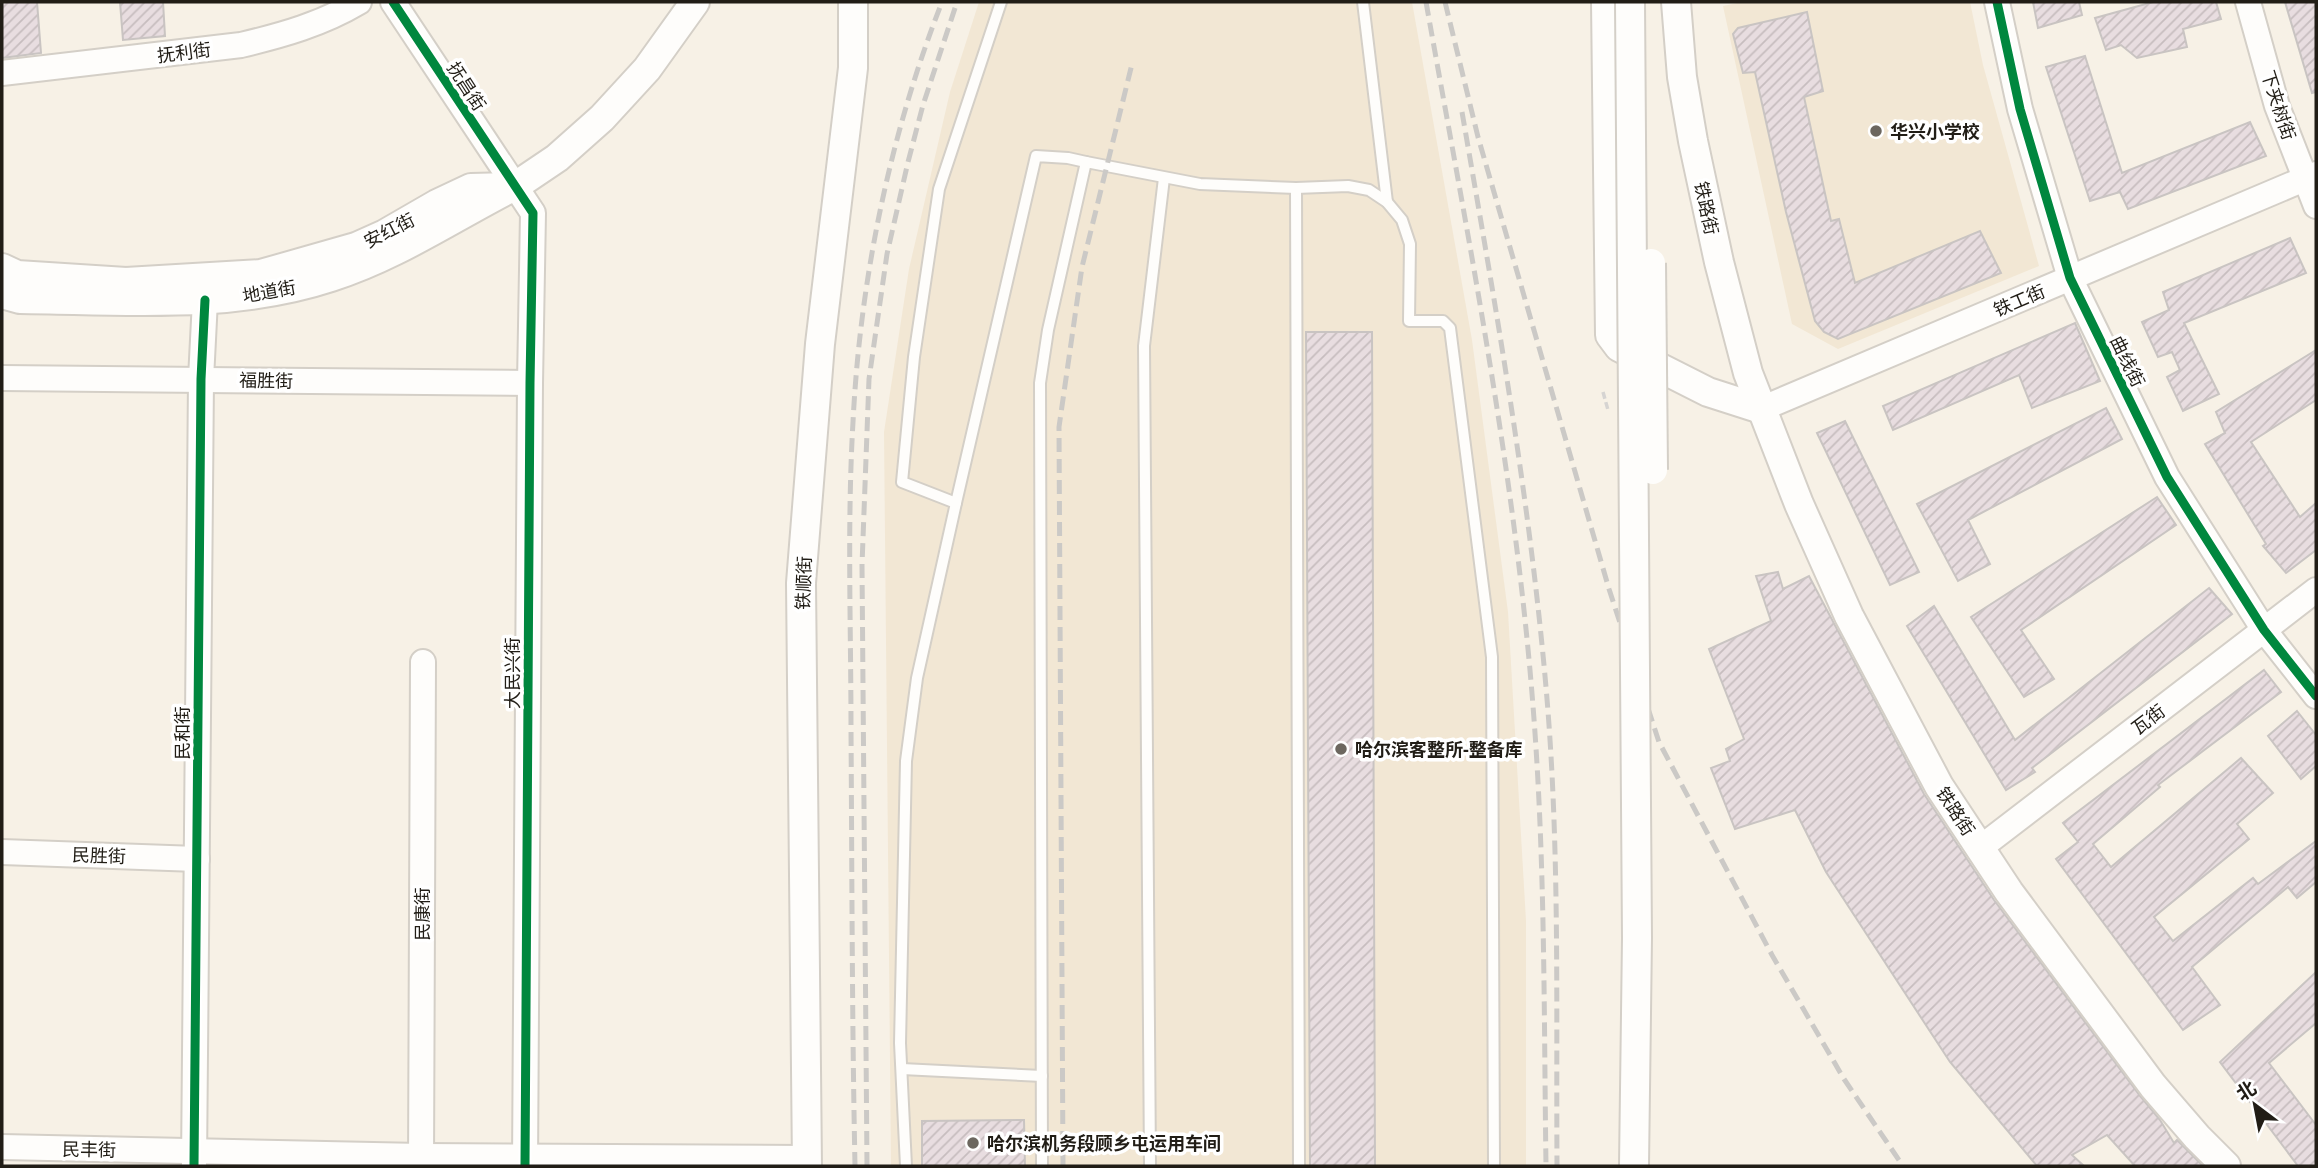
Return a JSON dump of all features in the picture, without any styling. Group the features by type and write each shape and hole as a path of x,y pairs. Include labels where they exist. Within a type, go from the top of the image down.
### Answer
{"main road":[{"path":"514,187 557,158 602,118 647,69 695,2"},
{"name":"铁顺街","path":"807,1162 801,583 820,344 853,68 853,2"},
{"path":"1606,2 1610,335 1619,347 1708,392 1761,409"},
{"path":"1630,2 1637,938 1634,1166"},
{"path":"1648,2 1653,379 1653,1166"},
{"name":"铁路街","path":"1676,2 1682,78 1695,153 1718,262 1748,373 1799,503 1849,616 1939,786 2008,892 2153,1086 2226,1166"},
{"name":"安红街","path":"2,268 17,275 126,282 261,274 356,247 471,188 514,187"},
{"name":"地道街","path":"2,294 20,299 205,300 282,291 333,277 422,237 514,187"}],"street":[{"name":"抚利街","path":"2,73 241,45 317,23 359,2"},
{"name":"抚昌街","path":"393,2 514,187"},
{"name":"曲线街","path":"1997,2 2020,109 2070,278 2167,477 2264,630 2316,696"},
{"name":"下夹树街","path":"2248,2 2277,106 2310,177 2316,206"},
{"name":"铁工街","path":"1761,409 2310,177"},
{"name":"大民兴街","path":"514,187 533,213 525,1161"},
{"name":"民和街","path":"193,1159 201,379 205,300"},
{"name":"福胜街","path":"2,378 530,383"},
{"name":"瓦街","path":"1980,848 2316,590"},
{"name":"民康街","path":"421,1161 423,662"},
{"name":"民胜街","path":"2,852 197,859"},
{"name":"民丰街","path":"2,1147 193,1159 807,1162"}],"lane":[{"path":"956,503 902,482 914,357 939,189 1001,2"},
{"path":"1363,2 1387,202"},
{"path":"906,1166 902,1069 906,761 917,678 1036,156 1068,158 1200,184 1296,188 1348,186 1369,190 1387,202 1402,220 1410,244 1409,321 1443,321 1450,328 1492,657 1494,1166"},
{"path":"1042,1166 1040,383 1048,330 1086,162"},
{"path":"1150,1166 1144,346 1164,178"},
{"path":"1296,188 1299,1166"},
{"path":"902,1069 1042,1076"}],"shaded area":[{"path":"979,2 1412,2 1472,340 1508,612 1526,921 1526,1166 891,1166 884,432 909,269 950,92"},
{"name":"华兴小学校","path":"1742,2 1970,2 1983,65 2039,266 1838,349 1792,324 1723,6"}],"building":[{"path":"2,2 37,2 41,53 2,58"},
{"path":"120,2 163,2 165,36 123,40"},
{"path":"2033,2 2079,2 2082,15 2038,28"},
{"path":"2153,2 2216,2 2221,19 2183,29 2187,47 2137,58 2121,45 2106,50 2095,18"},
{"path":"2285,2 2316,2 2316,92 2312,93"},
{"path":"1807,12 1823,91 1804,97 1831,221 1839,219 1855,283 1980,231 2001,273 1838,339 1824,332 1815,321 1786,212 1755,72 1743,73 1733,34 1738,28"},
{"path":"2085,56 2122,173 2250,122 2266,156 2128,209 2120,192 2090,201 2046,67"},
{"path":"2290,238 2306,273 2184,323 2219,394 2183,411 2167,377 2180,370 2172,352 2158,357 2142,322 2169,310 2163,292"},
{"path":"2075,323 2100,381 2032,408 2019,375 1893,430 1883,406"},
{"name":"哈尔滨客整所-整备库","path":"1306,332 1372,332 1375,1166 1310,1166"},
{"path":"2316,350 2316,400 2251,442 2300,517 2316,503 2316,550 2286,573 2263,546 2266,544 2205,444 2225,433 2216,412"},
{"path":"2106,408 2122,439 1968,520 1990,564 1958,581 1917,504"},
{"path":"1845,421 1919,572 1890,585 1817,433"},
{"path":"2157,497 2176,525 2021,630 2054,679 2024,697 1971,617"},
{"path":"1778,572 1783,589 1809,576 1924,794 1994,900 2160,1120 2174,1143 2177,1140 2203,1166 2135,1166 2107,1135 2072,1155 2084,1166 2037,1166 1950,1062 1826,872 1795,810 1735,829 1711,768 1730,761 1726,749 1744,739 1709,649 1771,621 1756,576"},
{"path":"2209,588 2232,614 2032,768 2035,772 2006,790 1907,626 1934,606 2015,740"},
{"path":"2264,670 2281,692 2158,785 2160,787 2093,844 2111,867 2241,758 2273,793 2237,824 2249,839 2154,917 2173,941 2253,878 2258,884 2316,841 2316,882 2297,898 2288,887 2192,967 2220,1005 2183,1030 2056,859 2078,842 2063,823"},
{"path":"2297,711 2316,735 2316,766 2301,779 2268,736"},
{"path":"2316,972 2316,1023 2269,1063 2316,1125 2316,1166 2298,1166 2220,1062"},
{"name":"哈尔滨机务段顾乡屯运用车间","path":"1024,1120 1025,1166 922,1166 922,1121"}],"railway":[{"path":"855,1166 850,537 851,460 857,369 871,262 893,155 907,103 942,2"},
{"path":"867,1166 862,565 869,379 887,254 908,162 923,105 957,2"},
{"path":"1426,2 1492,374 1528,654 1541,852 1546,1166"},
{"path":"1445,2 1478,137 1609,589 1659,742 1772,955 1844,1079 1903,1166"},
{"path":"1063,1166 1059,427 1082,267 1132,64"},
{"path":"1462,112 1521,471 1546,687 1555,867 1557,1166"}],"cycle path":[{"path":"393,2 533,213 525,1166"},
{"path":"1997,2 2020,109 2070,278 2167,477 2264,630 2316,696"},
{"path":"194,1166 201,379 205,300"}],"place":[{"name":"华兴小学校","path":"1876,131"},
{"name":"哈尔滨客整所-整备库","path":"1341,749"},
{"name":"哈尔滨机务段顾乡屯运用车间","path":"973,1143"}]}
